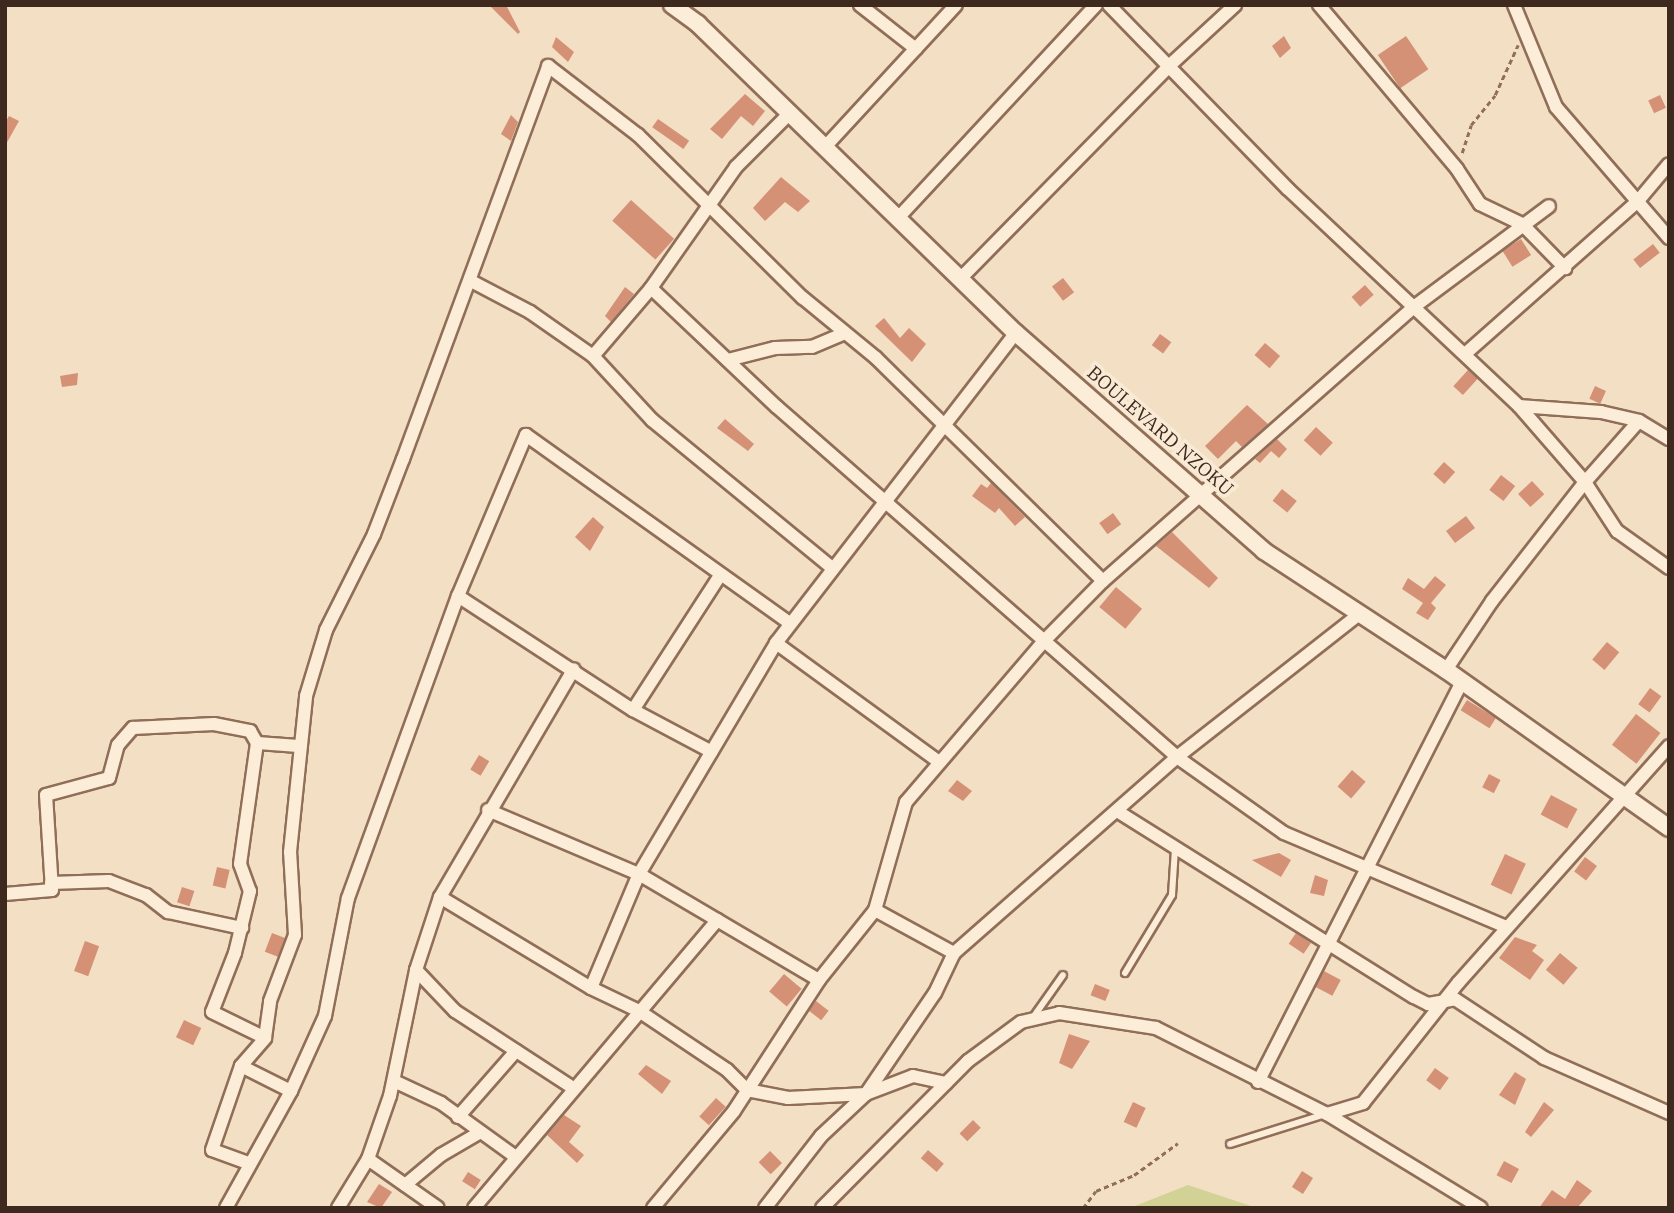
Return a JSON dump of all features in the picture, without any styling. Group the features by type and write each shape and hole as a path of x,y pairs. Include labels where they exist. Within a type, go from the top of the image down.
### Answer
{"street":[{"name":"BOULEVARD NZOKU","path":"672,5 698,24 1016,333 1264,551 1358,615 1446,670 1669,828"},
{"path":"860,5 916,48"},
{"path":"825,147 956,5"},
{"path":"898,218 1096,5"},
{"path":"1109,5 1288,189 1519,406 1585,482 1617,530 1669,568"},
{"path":"960,279 1168,66 1235,5"},
{"path":"1319,5 1457,169 1480,204 1522,224 1565,268"},
{"path":"1514,5 1556,107 1669,238"},
{"path":"248,1163 212,1150 241,1066 265,1038 270,1001 295,935 290,852 306,696 326,631 374,534 471,281 548,66 638,135 843,334 876,358 1103,581"},
{"path":"593,356 651,288 736,167 790,113"},
{"path":"1465,354 1638,201 1669,164"},
{"path":"653,1208 747,1090 819,980 875,910 906,802 1043,642 1103,581 1203,497 1415,306 1549,206"},
{"path":"471,281 530,312 593,356 652,420 832,568"},
{"path":"651,288 886,503 1177,757 1284,832 1370,866 1507,927"},
{"path":"591,988 639,874 776,643 1016,333"},
{"path":"728,360 775,348 812,347 843,334"},
{"path":"1519,406 1601,412 1639,421 1669,439"},
{"path":"1446,670 1492,601 1585,482 1639,421"},
{"path":"226,1208 248,1163 291,1091 325,1016 348,898 458,596 526,435 719,577 790,624"},
{"path":"633,709 719,577"},
{"path":"458,596 633,709 712,752"},
{"path":"765,1208 821,1136 866,1094 936,993 954,953 1177,757 1358,615"},
{"path":"776,643 939,762"},
{"path":"338,1208 368,1159 394,1081 416,970 440,897 488,810 574,669"},
{"path":"1258,1082 1462,682"},
{"path":"5,894 52,890 46,795 109,778 118,745 133,728 214,724 250,731 257,743 240,864 250,891 242,928 212,1012 265,1038"},
{"path":"257,743 299,746"},
{"path":"1327,1114 1363,1103 1447,997 1507,927 1627,797 1669,746"},
{"path":"488,810 639,874 819,980"},
{"path":"1117,811 1428,1004 1447,997"},
{"path":"51,883 109,881 146,895 168,912 242,928"},
{"path":"440,897 591,988 639,1010 727,1070 747,1090 788,1098 866,1094 914,1076 946,1083"},
{"path":"875,910 954,953"},
{"path":"474,1208 717,920"},
{"path":"416,970 455,1011 573,1088"},
{"path":"1447,997 1544,1058 1669,1113"},
{"path":"822,1208 968,1061 1021,1022 1059,1013 1156,1028 1258,1082 1327,1114 1481,1208"},
{"path":"458,1116 516,1051"},
{"path":"241,1066 291,1091"},
{"path":"394,1081 441,1102 479,1133 516,1157"},
{"path":"405,1185 441,1155 479,1133"},
{"path":"368,1159 438,1208"}],"lane":[{"path":"1125,972 1172,895 1175,846"},
{"path":"1032,1020 1063,975"},
{"path":"1230,1144 1327,1114"}],"path":[{"path":"1457,169 1471,125 1495,94 1513,51 1526,35"},
{"path":"1083,1208 1096,1191 1134,1175 1178,1143"}],"shaded area":[{"path":"1188,1185 1257,1208 1130,1208"}],"building":[{"path":"489,5 506,5 520,32 518,34"},
{"path":"1284,36 1291,48 1280,58 1272,46"},
{"path":"1406,36 1428,69 1400,88 1378,55"},
{"path":"556,37 574,52 568,62 552,47"},
{"path":"745,94 765,111 753,126 741,116 722,139 710,129"},
{"path":"1660,95 1666,108 1654,113 1648,100"},
{"path":"511,115 518,122 511,141 501,134"},
{"path":"9,116 19,121 5,146 5,123"},
{"path":"658,119 689,141 683,149 652,127"},
{"path":"781,177 810,201 798,212 785,202 765,221 753,208"},
{"path":"631,200 674,239 655,260 612,221"},
{"path":"1521,239 1531,255 1512,267 1502,251"},
{"path":"1653,244 1660,253 1640,268 1633,259"},
{"path":"1063,278 1074,292 1063,301 1052,287"},
{"path":"1365,285 1374,295 1360,307 1352,297"},
{"path":"625,287 634,294 611,322 605,316"},
{"path":"884,318 900,338 909,328 926,344 912,362 875,326"},
{"path":"1160,334 1171,342 1163,354 1152,345"},
{"path":"1265,343 1280,356 1270,368 1255,355"},
{"path":"1468,370 1478,379 1463,395 1453,386"},
{"path":"78,373 77,385 62,387 60,376"},
{"path":"1595,386 1606,391 1600,404 1589,399"},
{"path":"1247,405 1268,424 1242,447 1236,441 1218,459 1205,446"},
{"path":"725,419 754,444 748,451 717,428"},
{"path":"1316,427 1333,443 1321,456 1304,440"},
{"path":"1277,439 1287,449 1279,458 1271,451 1260,463 1255,459"},
{"path":"1444,462 1455,472 1444,484 1433,474"},
{"path":"1501,475 1515,486 1503,501 1489,490"},
{"path":"1532,481 1544,494 1530,507 1518,494"},
{"path":"991,483 1025,517 1015,526 999,508 995,513 972,496 981,484 987,488"},
{"path":"1282,489 1297,501 1287,513 1273,501"},
{"path":"1113,513 1121,524 1107,534 1099,523"},
{"path":"1466,516 1475,528 1455,543 1446,531"},
{"path":"593,517 604,527 590,551 575,537"},
{"path":"1172,532 1218,578 1209,588 1156,546"},
{"path":"1435,576 1446,585 1431,603 1436,608 1428,620 1416,613 1423,603 1402,589 1408,578 1424,589"},
{"path":"1116,587 1142,609 1125,629 1099,607"},
{"path":"1607,642 1619,652 1604,670 1592,660"},
{"path":"1650,688 1661,696 1650,712 1638,704"},
{"path":"1467,700 1496,718 1489,728 1461,710"},
{"path":"1636,714 1660,733 1636,764 1612,745"},
{"path":"479,755 489,761 481,776 470,770"},
{"path":"1352,770 1366,782 1351,798 1338,787"},
{"path":"1489,774 1501,780 1494,793 1482,787"},
{"path":"957,780 972,791 963,801 948,791"},
{"path":"1551,795 1577,809 1567,829 1541,814"},
{"path":"1279,853 1291,860 1281,877 1252,860"},
{"path":"1505,854 1526,864 1511,895 1491,885"},
{"path":"1585,857 1597,866 1586,880 1574,871"},
{"path":"217,867 230,870 225,888 213,886"},
{"path":"1315,875 1328,880 1324,896 1310,893"},
{"path":"182,887 194,891 189,906 177,902"},
{"path":"272,933 285,938 278,957 265,952"},
{"path":"1296,933 1311,943 1304,954 1289,944"},
{"path":"1515,937 1537,945 1532,951 1544,960 1530,980 1499,958"},
{"path":"85,941 99,946 88,976 74,971"},
{"path":"1560,953 1578,968 1563,985 1546,970"},
{"path":"1324,971 1341,980 1332,996 1316,987"},
{"path":"784,974 802,989 787,1006 769,992"},
{"path":"1095,984 1110,990 1105,1001 1091,995"},
{"path":"816,1001 829,1011 821,1020 809,1010"},
{"path":"184,1020 201,1028 193,1045 176,1037"},
{"path":"1069,1034 1090,1041 1072,1069 1059,1063"},
{"path":"646,1065 671,1081 662,1094 638,1074"},
{"path":"1435,1068 1449,1078 1440,1090 1426,1080"},
{"path":"1515,1072 1526,1079 1515,1105 1499,1095"},
{"path":"716,1098 726,1107 709,1125 699,1117"},
{"path":"1133,1102 1146,1108 1136,1128 1124,1122"},
{"path":"1544,1102 1554,1110 1531,1137 1525,1132"},
{"path":"564,1115 581,1126 569,1142 584,1155 577,1163 547,1135"},
{"path":"973,1120 981,1128 967,1141 960,1133"},
{"path":"928,1150 944,1164 937,1172 921,1158"},
{"path":"770,1151 782,1163 771,1174 759,1162"},
{"path":"1504,1161 1519,1169 1511,1183 1496,1175"},
{"path":"1302,1171 1313,1178 1303,1194 1292,1187"},
{"path":"468,1172 481,1180 475,1189 462,1181"},
{"path":"1577,1180 1592,1191 1577,1208 1539,1208 1552,1190 1565,1199"},
{"path":"379,1184 392,1192 381,1208 367,1202"}]}
